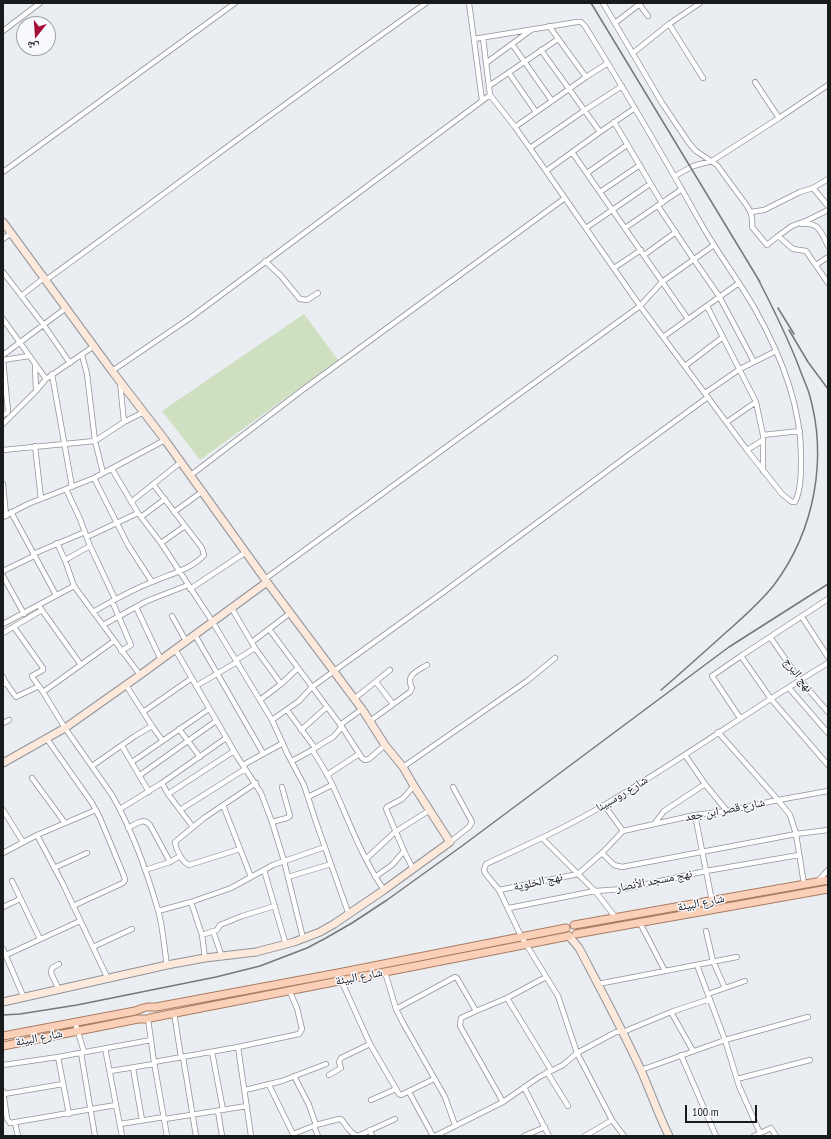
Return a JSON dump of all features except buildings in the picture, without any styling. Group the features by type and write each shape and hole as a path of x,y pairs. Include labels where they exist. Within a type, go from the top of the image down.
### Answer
{"main road":[{"name":"شارع البيئة","path":"3,1036 135,1011 145,1007 156,1007 338,973 566,928 570,925 828,880"},
{"path":"804,884 811,892"},
{"path":"802,894 804,884"},
{"name":"شارع البيئة","path":"3,1046 148,1019 526,943 828,889"},
{"path":"566,928 566,933 572,935 577,930 574,925"},
{"path":"145,1007 151,1008 153,1012 153,1015 148,1019"},
{"path":"87,1020 88,1029"}],"street":[{"path":"3,31 40,3"},
{"path":"3,172 235,3"},
{"path":"21,296 150,205 346,59 426,3"},
{"path":"469,3 482,100"},
{"path":"603,3 662,103 689,143 696,151 712,160 717,165 751,212 753,221 752,227 767,244 792,226 811,224 817,227 828,246"},
{"path":"633,53 669,24 700,3"},
{"path":"615,23 640,4 648,16"},
{"path":"474,39 577,22 581,22 585,26 635,108 714,245 754,308 776,352 789,384 800,432 800,477 795,502 792,502 782,494 747,450 640,306 530,148 490,95 483,38"},
{"path":"669,24 703,78"},
{"path":"549,26 586,76"},
{"path":"486,63 532,29"},
{"path":"489,86 558,39"},
{"path":"512,44 552,101"},
{"path":"541,50 600,132"},
{"path":"515,127 586,76 608,63"},
{"path":"509,73 536,112"},
{"path":"755,82 779,118"},
{"path":"675,176 693,166 712,160 828,85"},
{"path":"530,148 622,86"},
{"path":"112,371 190,318 490,95"},
{"path":"546,171 635,108"},
{"path":"614,122 640,165 676,232 720,296 754,362"},
{"path":"587,173 627,145"},
{"path":"572,152 688,319"},
{"path":"600,192 640,165"},
{"path":"751,212 764,210 800,192 812,188 828,178"},
{"path":"586,228 650,184"},
{"path":"812,188 828,206"},
{"path":"625,228 682,189"},
{"path":"191,475 301,391 565,198"},
{"path":"797,225 828,210"},
{"path":"3,222 112,371 182,462 290,613 362,709 385,745 403,767 450,842"},
{"path":"614,268 676,232"},
{"path":"3,239 11,233"},
{"path":"778,236 792,249 803,250 808,253 828,283"},
{"path":"3,763 65,728 161,660 266,580 640,306 662,282 714,245"},
{"path":"816,265 828,257"},
{"path":"265,261 300,299 307,300 318,293"},
{"path":"3,272 43,324 70,363"},
{"path":"663,337 739,283"},
{"path":"707,306 756,402 763,438 763,471"},
{"path":"3,355 66,308"},
{"path":"3,320 46,379"},
{"path":"685,366 723,337"},
{"path":"6,415 36,391 52,374 94,346"},
{"path":"272,720 299,701 312,687 334,673 740,369 776,352"},
{"path":"82,355 87,374 95,441 103,473"},
{"path":"3,424 8,411 3,360 29,356"},
{"path":"35,364 36,391"},
{"path":"52,374 72,487"},
{"path":"120,380 124,422"},
{"path":"727,422 756,402"},
{"path":"3,450 95,441 124,422 144,412"},
{"path":"747,450 763,438 800,432"},
{"path":"5,516 41,499 94,478 165,440"},
{"path":"35,446 41,499"},
{"path":"131,502 182,462"},
{"path":"112,469 139,515 161,543 212,621 272,720 304,785 349,914"},
{"path":"94,478 128,545 152,582"},
{"path":"3,484 5,516"},
{"path":"93,612 152,582 180,571 204,555 202,548 153,484"},
{"path":"66,489 114,600 118,616 131,645 121,651"},
{"path":"174,512 202,491"},
{"path":"87,537 139,515 165,499"},
{"path":"11,512 56,595"},
{"path":"161,543 185,526"},
{"path":"3,570 57,543 84,532"},
{"path":"57,543 74,586 140,675"},
{"path":"65,560 90,546"},
{"path":"103,625 147,601 189,587 246,552"},
{"path":"3,576 24,614"},
{"path":"3,624 74,586"},
{"path":"740,718 712,676 828,599"},
{"path":"38,606 80,665"},
{"path":"136,607 161,660"},
{"path":"231,607 255,648 281,684"},
{"path":"3,633 42,610"},
{"path":"252,642 290,613"},
{"path":"172,616 186,641"},
{"path":"802,617 828,657"},
{"path":"14,627 43,668 43,670 32,677 120,809 158,911 167,965"},
{"path":"269,629 341,726 359,754 365,760 369,759 385,745"},
{"path":"195,635 263,753"},
{"name":"نهج البرج","path":"770,637 800,680 828,712"},
{"path":"43,692 114,641"},
{"path":"196,686 217,674 255,648"},
{"path":"175,649 226,738 256,783 272,822 284,861 303,938"},
{"path":"741,656 771,699 828,765"},
{"path":"403,767 527,680 555,658"},
{"name":"شارع روسبينا","path":"624,1136 612,1120 577,1053 558,996 521,936 509,908 499,890 485,873 484,870 486,864 542,838 604,805 828,663"},
{"path":"370,721 410,692 412,688 409,680 412,675 427,665"},
{"path":"260,700 281,684 298,668"},
{"path":"354,699 390,670"},
{"path":"3,677 5,683 16,698 38,686"},
{"path":"143,712 192,678"},
{"path":"376,682 393,704"},
{"path":"126,685 162,740"},
{"path":"788,688 828,733"},
{"path":"301,730 327,707"},
{"path":"132,762 209,709"},
{"path":"292,761 333,737 341,726 362,709"},
{"path":"287,710 314,749 366,859 375,877 384,890"},
{"path":"3,723 9,720"},
{"path":"140,775 216,720"},
{"path":"92,766 152,726"},
{"path":"179,729 200,757"},
{"path":"718,732 790,815 796,834 804,884"},
{"path":"120,809 149,792 226,738"},
{"path":"47,739 96,810 125,880 123,883 73,906"},
{"path":"180,810 263,753 283,744"},
{"path":"122,746 149,792"},
{"path":"168,794 234,751"},
{"path":"327,775 359,754"},
{"path":"685,755 705,784 727,811"},
{"path":"32,778 65,823"},
{"path":"162,783 168,794 193,827"},
{"path":"240,849 189,865 186,864 180,856 175,842 193,827 256,783"},
{"path":"654,824 664,811 705,784"},
{"path":"308,797 332,785"},
{"path":"413,869 395,832 386,809 402,799 414,786"},
{"path":"3,1002 167,965 205,958 256,952 286,944 320,932 384,890 469,827 472,822 453,787"},
{"path":"272,822 290,816 282,788"},
{"name":"شارع قصر ابن جعد","path":"623,832 695,815 727,811 828,791"},
{"path":"224,805 251,877"},
{"path":"578,874 623,832 604,805"},
{"path":"3,810 23,842"},
{"path":"3,853 37,835 96,810"},
{"path":"366,859 395,832 430,810"},
{"path":"695,815 712,901"},
{"path":"128,828 143,820 147,821 170,862"},
{"path":"602,853 614,865 622,867 796,834 828,830"},
{"path":"37,835 108,979"},
{"path":"542,838 595,891 616,918"},
{"path":"158,911 191,902 231,888 284,861 325,847"},
{"path":"375,877 392,865 404,851"},
{"path":"54,868 87,854"},
{"name":"نهج مسجد الأنصار","path":"509,908 595,891 624,889 706,871 799,855"},
{"path":"144,870 170,862 180,856"},
{"path":"288,877 331,864"},
{"path":"264,870 286,944"},
{"path":"817,882 828,870"},
{"name":"نهج الخلوية","path":"499,890 578,874"},
{"path":"12,881 40,939"},
{"path":"3,907 20,899"},
{"path":"191,902 202,935 205,958"},
{"path":"202,935 218,929 220,925 242,916 275,906"},
{"path":"6,956 80,921"},
{"path":"640,922 665,971"},
{"path":"93,947 132,929"},
{"path":"213,931 222,956"},
{"path":"706,931 713,961 725,988"},
{"path":"572,935 623,1032 641,1070 656,1110 669,1136"},
{"path":"3,949 24,998"},
{"path":"598,984 737,957"},
{"path":"59,964 52,968 51,973 59,990"},
{"path":"697,965 725,1040 737,1079 760,1133"},
{"path":"384,972 396,1009 445,1097 455,1125"},
{"path":"396,1009 455,977 461,984 476,1011"},
{"path":"503,1102 460,1026 461,1018 507,998 546,977"},
{"path":"341,980 370,1044 401,1095 434,1079"},
{"path":"409,1092 434,1136 503,1102 549,1071 563,1065 577,1053 616,1032 623,1032 725,988 745,981"},
{"path":"110,1071 133,1068 299,1034 302,1032 302,1029 289,990"},
{"path":"507,998 568,1106"},
{"path":"671,1012 693,1051"},
{"path":"174,1013 196,1136"},
{"path":"641,1070 725,1040 808,1017"},
{"path":"148,1019 167,1136"},
{"path":"75,1022 82,1052 95,1136"},
{"path":"3,1065 58,1057 151,1040"},
{"path":"329,1075 341,1068 339,1062 341,1058 370,1044"},
{"path":"238,1047 251,1136"},
{"path":"105,1048 122,1136"},
{"path":"212,1052 222,1136"},
{"path":"681,1056 716,1136"},
{"path":"58,1057 69,1114"},
{"path":"737,1079 810,1060"},
{"path":"245,1090 269,1085 326,1064"},
{"path":"133,1068 142,1120"},
{"path":"294,1076 308,1105 318,1136"},
{"path":"63,1084 3,1092 8,1122 15,1123 116,1105"},
{"path":"269,1085 293,1135 315,1126 339,1119 355,1136 358,1136 395,1118"},
{"path":"524,1087 549,1136"},
{"path":"372,1100 396,1089"},
{"path":"120,1124 247,1106"},
{"path":"585,1136 612,1120"},
{"path":"15,1123 18,1136"},
{"path":"524,1136 545,1127"},
{"path":"754,1136 771,1128 776,1136"},
{"path":"370,1130 372,1136"},
{"path":"447,1130 448,1136"}],"green space":[{"path":"304,314 338,360 200,460 162,411"}],"railway":[{"path":"591,3 760,282"},
{"path":"661,690 749,612 774,585 788,564 799,541 808,517 814,493 817,468 817,443 815,418 809,393 774,310 757,277"},
{"path":"778,308 794,334"},
{"path":"789,330 808,362 828,389"},
{"path":"3,1015 20,1014 77,1005 216,977 260,966 307,948 352,923 387,900 729,647 828,584"}]}
